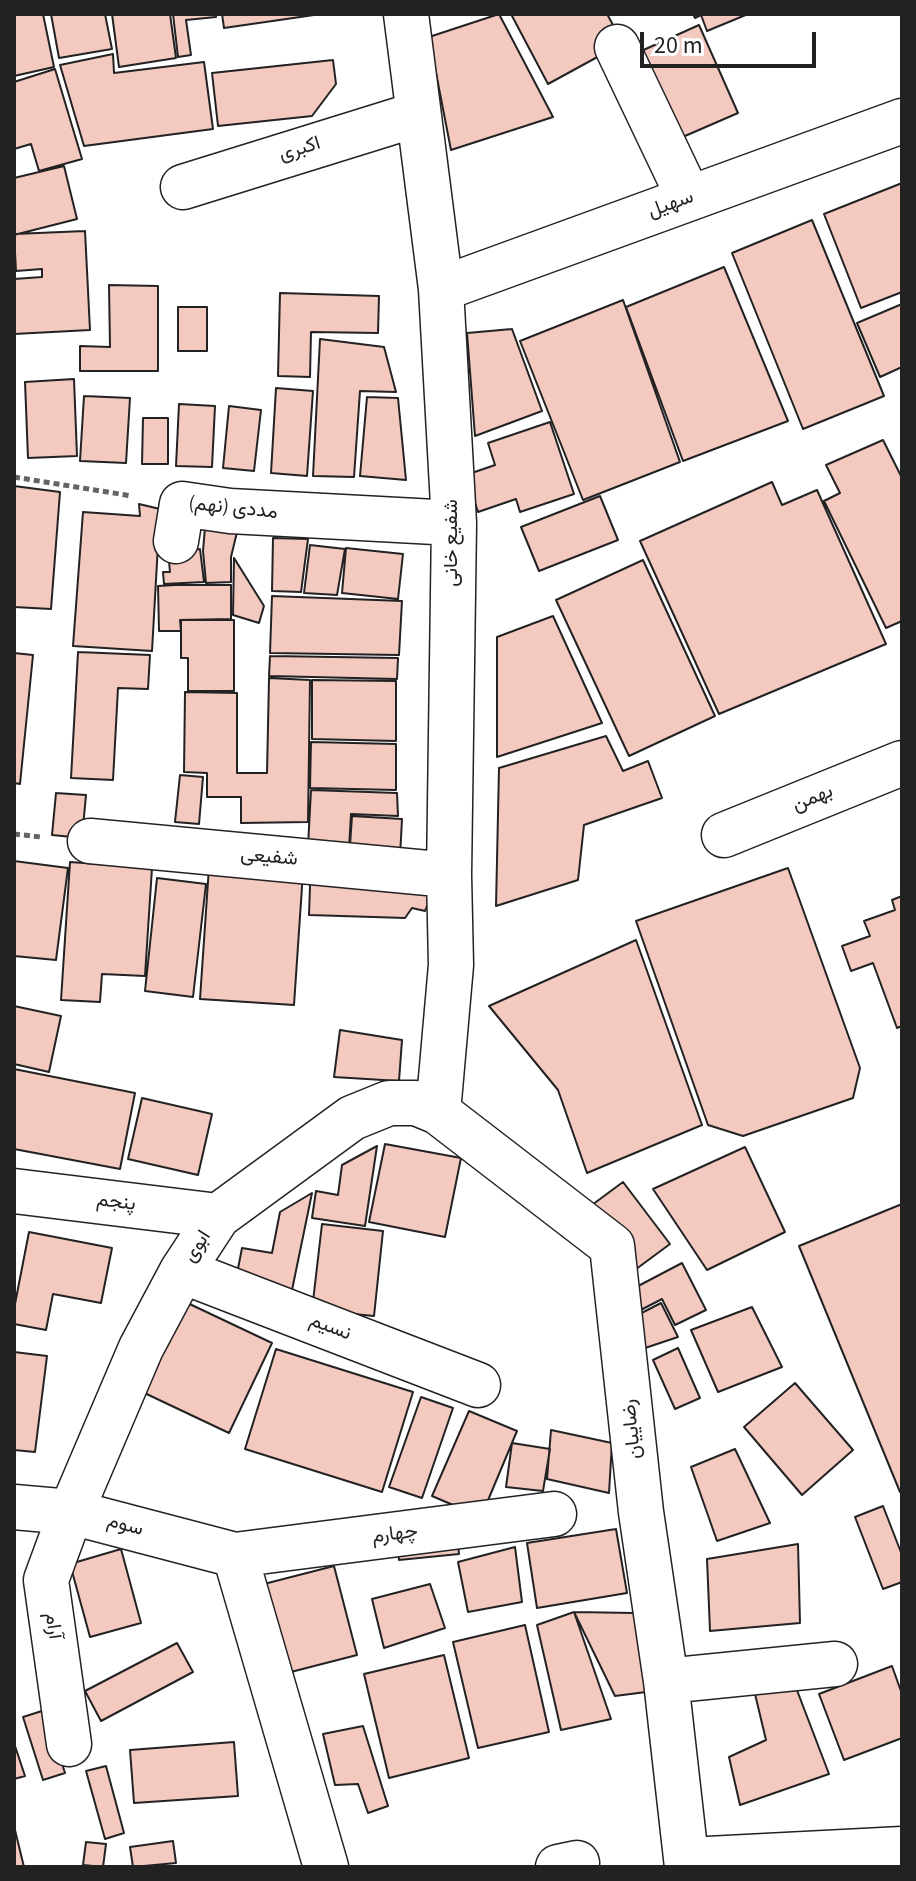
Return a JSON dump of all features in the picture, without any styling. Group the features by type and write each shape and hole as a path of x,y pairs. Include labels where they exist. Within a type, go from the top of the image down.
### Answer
{"street":[{"name":"شفیع خانی","path":"406,14 441,289 454,523 449,875 451,965 441,1092"},
{"path":"617,47 689,198"},
{"name":"اکبری","path":"183,187 418,114"},
{"name":"سهیل","path":"441,289 902,121"},
{"name":"مددی (نهم)","path":"179,522 230,511 454,523"},
{"name":"بهمن","path":"724,835 902,763"},
{"name":"شفیعی","path":"90,841 449,875"},
{"name":"ابوی","path":"71,1512 141,1348 182,1271 218,1216 352,1118 389,1103 416,1103 441,1092"},
{"name":"رضاییان","path":"441,1092 612,1246 641,1512 688,1863"},
{"name":"پنجم","path":"14,1191 218,1216"},
{"name":"نسیم","path":"182,1271 478,1385"},
{"name":"سوم","path":"14,1507 71,1512 235,1555"},
{"name":"آرام","path":"69,1744 46,1580 71,1512"},
{"name":"چهارم","path":"235,1555 554,1514"},
{"path":"235,1555 326,1867"},
{"path":"666,1681 835,1664"},
{"path":"688,1863 902,1849"}],"path":[{"name":"مددی (نهم)","path":"14,477 179,522"}],"building":[{"path":"14,14 43,14 54,67 14,76"},
{"path":"51,14 105,14 112,49 59,58"},
{"path":"112,14 170,14 176,58 119,67"},
{"path":"173,14 216,14 216,17 186,20 191,55 178,57"},
{"path":"222,14 314,14 314,15 224,28"},
{"path":"499,14 553,117 451,150 429,37"},
{"path":"511,14 607,14 623,43 548,84"},
{"path":"693,14 748,14 707,31 701,15 695,18"},
{"path":"699,25 738,113 678,139 639,52"},
{"path":"113,54 114,73 204,62 213,129 84,146 60,65"},
{"path":"333,60 336,84 312,116 218,126 212,73"},
{"path":"55,69 82,159 39,171 31,144 14,149 14,82"},
{"path":"64,166 77,219 14,235 14,178"},
{"path":"902,183 902,292 861,308 824,214"},
{"path":"812,220 884,396 803,429 732,253"},
{"path":"85,231 90,330 14,334 14,279 42,277 42,269 16,271 14,234"},
{"path":"724,267 788,421 683,461 626,307"},
{"path":"109,285 158,286 158,371 80,371 80,346 110,347"},
{"path":"280,293 379,296 378,333 311,332 310,377 278,376"},
{"path":"623,300 680,462 583,500 520,341"},
{"path":"902,304 902,367 880,377 857,323"},
{"path":"178,307 207,307 207,351 178,351"},
{"path":"512,329 542,411 475,436 467,333"},
{"path":"320,339 384,347 396,392 360,391 354,477 313,476"},
{"path":"74,379 77,456 28,458 25,382"},
{"path":"276,388 313,391 307,476 271,473"},
{"path":"84,396 130,398 126,463 80,461"},
{"path":"367,397 398,398 406,480 360,476"},
{"path":"179,404 215,406 212,467 176,466"},
{"path":"229,406 261,410 254,471 223,468"},
{"path":"143,418 168,418 168,464 142,464"},
{"path":"550,422 574,494 520,512 516,499 478,512 466,475 495,465 488,443"},
{"path":"883,440 902,478 902,621 886,628 824,501 840,493 826,465"},
{"path":"772,482 782,505 817,490 886,644 719,714 640,541"},
{"path":"14,486 60,492 51,609 14,607"},
{"path":"600,496 618,540 539,571 521,527"},
{"path":"139,504 160,509 152,651 73,646 83,512 140,516"},
{"path":"205,527 238,528 231,557 231,582 206,583 203,551"},
{"path":"273,538 308,539 301,592 272,591"},
{"path":"310,545 345,549 337,595 304,593"},
{"path":"346,548 403,554 398,599 342,593"},
{"path":"200,549 204,582 164,584 163,572 170,572 168,551"},
{"path":"234,558 264,606 259,623 233,615"},
{"path":"643,560 715,716 629,756 556,600"},
{"path":"231,585 231,619 180,620 181,631 159,631 158,586"},
{"path":"272,596 402,601 399,655 270,653"},
{"path":"553,616 602,723 497,757 497,637"},
{"path":"181,620 234,620 234,691 188,691 188,658 181,658"},
{"path":"78,652 150,655 148,689 118,688 113,780 71,778"},
{"path":"14,653 33,655 20,784 14,783"},
{"path":"270,656 398,658 397,679 269,676"},
{"path":"269,678 310,680 308,822 241,823 241,797 207,797 207,773 184,772 185,692 237,693 237,773 267,773"},
{"path":"312,680 396,681 396,741 312,739"},
{"path":"606,736 623,771 648,761 662,798 584,825 578,880 496,906 499,768"},
{"path":"311,742 396,744 396,790 310,788"},
{"path":"180,775 203,777 199,824 175,822"},
{"path":"311,790 397,793 398,816 351,814 349,849 308,846"},
{"path":"56,793 86,795 82,838 52,835"},
{"path":"352,816 402,819 400,857 426,881 429,901 425,911 412,908 405,918 309,915 311,857 349,860"},
{"path":"14,861 68,868 56,960 14,956"},
{"path":"70,862 152,868 145,976 102,974 100,1002 61,1000"},
{"path":"209,867 303,872 294,1005 200,999"},
{"path":"788,868 860,1068 853,1098 743,1136 708,1125 636,921"},
{"path":"157,878 206,884 193,997 145,991"},
{"path":"902,896 902,1026 897,1028 873,963 851,971 842,946 870,936 864,921 895,910 892,900"},
{"path":"636,940 702,1125 587,1173 558,1090 489,1006"},
{"path":"14,1006 61,1016 49,1072 14,1064"},
{"path":"340,1030 402,1040 399,1081 334,1077"},
{"path":"14,1069 135,1093 120,1169 14,1149"},
{"path":"142,1098 212,1114 198,1175 128,1159"},
{"path":"385,1144 461,1158 445,1237 369,1222"},
{"path":"377,1146 365,1226 312,1218 316,1191 338,1195 342,1165"},
{"path":"745,1147 785,1232 707,1270 653,1189"},
{"path":"623,1182 670,1244 620,1281 573,1219"},
{"path":"312,1193 292,1290 236,1279 242,1248 272,1253 280,1212"},
{"path":"902,1204 902,1491 900,1492 799,1246"},
{"path":"322,1224 383,1231 374,1316 312,1310"},
{"path":"29,1232 112,1248 101,1303 53,1294 46,1330 14,1324 14,1309"},
{"path":"682,1263 706,1310 675,1325 662,1299 631,1315 621,1295"},
{"path":"179,1299 272,1343 229,1433 136,1389"},
{"path":"661,1303 678,1337 636,1351 626,1321"},
{"path":"752,1307 782,1367 718,1392 691,1330"},
{"path":"678,1348 700,1398 675,1409 653,1360"},
{"path":"276,1349 413,1392 382,1492 245,1449"},
{"path":"14,1352 47,1356 35,1452 14,1450"},
{"path":"795,1383 853,1450 802,1495 744,1427"},
{"path":"421,1397 453,1408 422,1498 389,1487"},
{"path":"469,1411 517,1431 481,1517 432,1496"},
{"path":"551,1430 612,1443 609,1493 547,1479"},
{"path":"512,1443 550,1449 543,1491 506,1487"},
{"path":"735,1449 770,1523 717,1541 691,1467"},
{"path":"883,1506 902,1555 902,1582 883,1589 855,1517"},
{"path":"456,1527 459,1554 399,1560 396,1535"},
{"path":"616,1529 627,1593 537,1608 527,1543"},
{"path":"798,1544 800,1623 710,1631 707,1559"},
{"path":"515,1547 522,1602 468,1612 458,1562"},
{"path":"121,1549 141,1623 90,1637 70,1564"},
{"path":"334,1566 357,1655 287,1673 264,1584"},
{"path":"430,1584 445,1628 384,1648 372,1599"},
{"path":"574,1612 611,1719 561,1730 537,1625"},
{"path":"574,1612 634,1613 646,1692 615,1696"},
{"path":"525,1625 549,1732 478,1748 453,1642"},
{"path":"177,1643 193,1672 101,1721 85,1691"},
{"path":"444,1655 469,1758 389,1778 364,1674"},
{"path":"892,1666 902,1694 902,1738 844,1760 819,1694"},
{"path":"795,1685 829,1774 740,1805 729,1757 766,1740 755,1694"},
{"path":"45,1710 65,1773 43,1780 23,1717"},
{"path":"363,1726 388,1806 368,1813 358,1784 335,1785 323,1734"},
{"path":"234,1742 238,1796 134,1803 130,1750"},
{"path":"14,1743 25,1776 14,1779"},
{"path":"106,1766 124,1833 105,1839 86,1771"},
{"path":"14,1826 24,1867 14,1867"},
{"path":"173,1841 176,1863 133,1867 130,1847"},
{"path":"86,1842 106,1844 103,1867 83,1865"}]}
